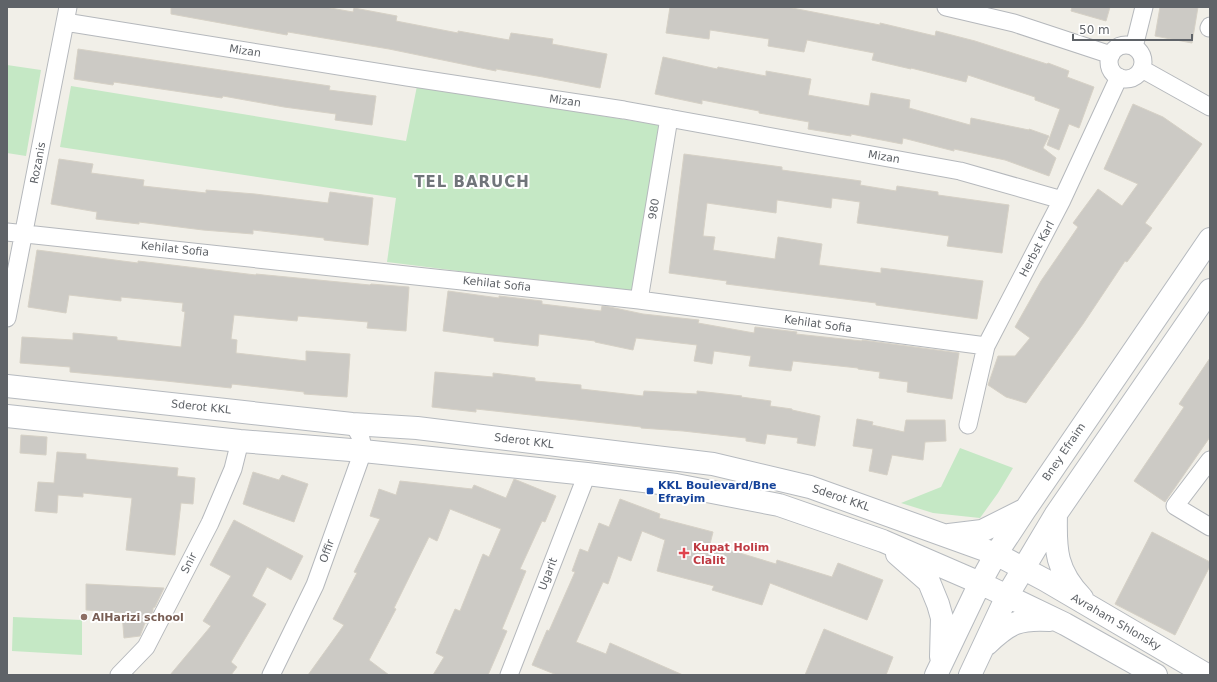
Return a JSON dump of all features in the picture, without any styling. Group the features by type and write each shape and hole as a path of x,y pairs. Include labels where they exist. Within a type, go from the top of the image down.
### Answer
{"main road":[{"name":"Bney Efraim","path":"938,669 980,583 996,554 1210,240"},
{"path":"970,675 1007,596 1056,514 1210,290"},
{"name":"Sderot KKL","path":"7,386 352,424 417,428 713,464 810,487 996,554 1024,569"},
{"path":"7,416 240,441 363,451 588,474 676,485 779,505 883,541 980,583 1065,624 1156,675"},
{"path":"945,535 982,531 1025,510"},
{"path":"1056,514 1055,541 1057,556 1061,567 1069,582 1091,607"},
{"path":"883,541 929,582 942,618 938,669"},
{"name":"Avraham Shlonsky","path":"1024,569 1208,675"},
{"path":"980,651 999,632 1012,624 1024,620 1039,620 1065,624"}],"street":[{"path":"946,7 1014,23 1111,55"},
{"path":"1134,47 1144,7"},
{"name":"Mizan","path":"66,14 392,74 624,110 960,171 1062,200"},
{"name":"Rozanis","path":"7,318 66,14"},
{"path":"1122,46 1134,47 1140,52 1142,57 1142,69 1135,76 1130,78 1118,77 1110,67 1111,55 1117,48 1122,46"},
{"path":"1142,69 1210,107"},
{"name":"Herbst Karl","path":"968,425 986,346 1062,200 1118,77"},
{"name":"980","path":"639,300 669,118"},
{"name":"Kehilat Sofia","path":"7,232 639,300 986,346"},
{"path":"352,424 359,432 362,440 363,451"},
{"name":"Snir","path":"119,675 146,647 210,523 232,469 240,441"},
{"name":"Offir","path":"271,675 315,585 363,451"},
{"path":"1210,460 1175,506 1210,527"},
{"name":"Ugarit","path":"509,675 588,474"}],"green space":[{"path":"7,65 41,70 26,156 7,153"},
{"path":"71,86 406,141 417,86 659,125 634,293 387,262 396,198 60,147"},
{"path":"960,448 1013,468 998,493 980,518 933,513 901,503 941,487"},
{"path":"13,617 82,620 82,655 12,651"}],"building":[{"path":"171,7 325,7 353,12 354,8 397,16 396,21 458,33 458,31 509,40 511,33 553,39 552,44 607,54 600,88 496,69 496,71 389,49 288,32 287,35 171,14"},
{"path":"670,7 787,7 880,25 880,23 935,36 936,31 975,41 1047,64 1048,63 1069,71 1067,77 1094,87 1079,128 1069,124 1059,150 1047,145 1060,109 1035,100 1035,97 968,75 966,82 872,60 874,53 807,40 804,52 768,46 769,39 710,30 709,39 666,33"},
{"path":"1072,7 1110,7 1106,21 1071,11"},
{"path":"1160,7 1198,7 1192,43 1155,36"},
{"path":"78,49 330,86 329,90 376,96 372,125 335,120 336,114 284,107 223,96 222,98 114,82 113,85 74,79"},
{"path":"663,57 717,69 718,67 766,76 766,71 811,79 808,95 869,106 871,93 910,100 909,108 970,125 971,118 1029,129 1049,136 1043,148 1056,158 1049,176 1005,160 954,149 954,151 903,138 902,144 851,134 851,136 808,129 809,122 759,113 759,111 702,100 702,104 655,94"},
{"path":"1133,104 1163,117 1202,144 1145,223 1152,228 1127,262 1125,261 1083,324 1026,403 1006,397 988,385 998,356 1015,356 1030,338 1015,327 1041,281 1078,227 1073,223 1098,189 1122,206 1138,184 1104,169"},
{"path":"684,154 782,167 782,170 861,181 860,185 896,191 897,186 938,192 938,195 1009,205 1002,253 947,246 949,236 857,223 860,202 832,198 831,208 777,200 776,213 707,203 703,236 715,237 713,250 775,259 778,237 822,244 819,265 881,273 881,268 983,281 977,319 876,305 876,303 726,284 727,281 669,273"},
{"path":"59,159 93,164 91,173 144,180 143,186 206,193 206,190 255,194 328,203 330,192 373,198 368,245 324,240 324,238 253,230 253,234 96,219 97,212 51,204"},
{"path":"37,250 138,263 138,261 256,275 409,287 406,331 367,328 368,322 298,316 297,321 234,315 231,339 237,340 236,353 306,361 306,351 350,354 347,397 304,394 304,392 232,384 231,388 70,372 70,367 20,363 22,337 73,340 73,333 117,337 117,340 181,347 185,312 182,311 183,303 121,297 121,301 69,295 66,313 28,307"},
{"path":"448,291 499,298 499,296 542,301 542,304 601,311 602,306 605,306 643,314 699,320 698,323 754,333 755,327 797,332 796,334 862,340 959,353 952,399 907,392 908,382 879,378 880,372 858,368 793,361 791,371 749,366 751,356 714,351 712,364 694,361 697,345 636,338 633,350 595,341 539,334 538,346 494,341 494,338 443,331"},
{"path":"1210,358 1210,437 1165,502 1134,481 1184,407 1179,404"},
{"path":"435,372 493,377 493,373 535,378 535,381 581,385 581,389 643,396 644,391 697,394 697,391 742,396 741,397 771,401 770,406 792,409 820,416 815,446 797,443 798,438 767,434 765,444 746,441 746,438 683,431 641,428 476,409 476,412 432,407"},
{"path":"857,419 873,422 872,425 904,432 906,420 945,420 946,441 925,442 923,460 892,455 887,475 869,471 873,449 853,446"},
{"path":"21,435 47,437 46,455 20,453"},
{"path":"57,452 86,454 86,459 178,468 177,476 195,478 193,504 181,503 175,555 126,550 132,498 83,493 83,497 58,495 57,513 35,511 38,482 54,483"},
{"path":"253,472 279,480 282,475 308,484 294,522 243,504"},
{"path":"514,479 556,496 545,522 542,521 520,569 526,571 502,629 507,631 488,675 433,675 444,657 436,653 455,609 460,611 483,554 489,557 501,529 450,509 437,541 429,537 394,608 396,609 369,660 389,675 308,675 344,625 333,619 357,573 354,572 380,519 370,516 379,489 396,495 400,481 472,489 474,485 506,498"},
{"path":"620,499 660,514 659,518 713,532 710,544 776,564 777,560 832,577 838,563 883,580 867,620 770,583 762,605 712,590 714,586 657,571 665,540 642,531 631,561 618,556 608,584 603,582 576,642 606,654 610,643 683,675 557,675 532,665 575,572 572,571 580,549 588,552 599,523 609,527"},
{"path":"234,520 303,556 291,580 267,567 252,596 266,604 231,662 237,667 231,675 170,675 211,626 203,621 231,576 210,565"},
{"path":"1152,532 1210,562 1210,566 1175,635 1115,604"},
{"path":"86,584 164,588 155,607 153,608 153,612 147,623 145,623 140,636 124,638 122,613 86,610"},
{"path":"824,629 893,657 886,675 805,675"}],"place":[{"name":"KKL Boulevard/Bne Efrayim","path":"650,491"},
{"name":"Kupat Holim Clalit","path":"684,553"},
{"name":"AlHarizi school","path":"84,617"}],"district":[{"name":"TEL BARUCH","path":"472,182"}]}
